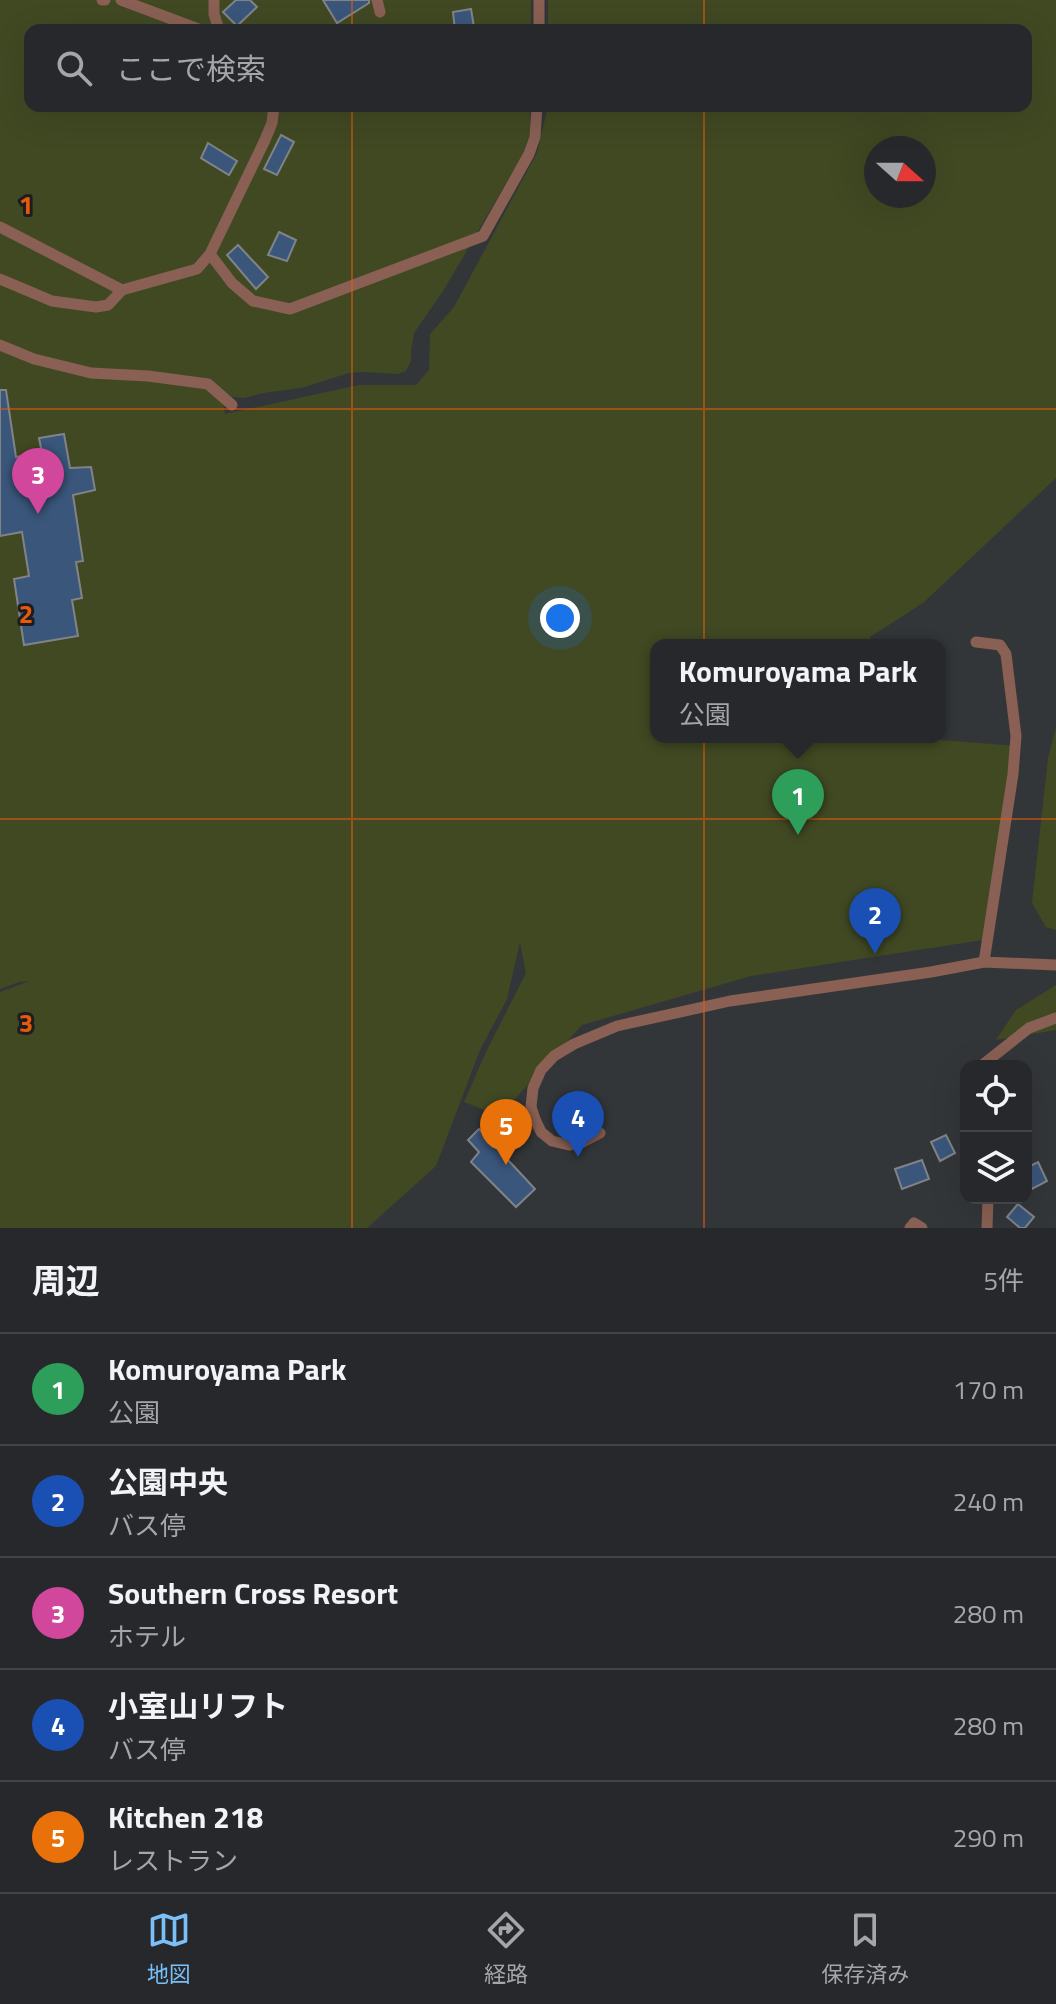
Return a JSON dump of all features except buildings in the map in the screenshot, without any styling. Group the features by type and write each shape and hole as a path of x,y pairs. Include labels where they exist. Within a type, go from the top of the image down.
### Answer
{"street":[{"path":"121,0 185,24"},
{"path":"214,0 217,24"},
{"path":"539,0 539,24"},
{"path":"0,279 52,301 96,307 108,305 122,290 197,269 210,254 264,142 273,112"},
{"path":"210,254 232,283 253,301 290,309 483,236 529,154 535,137 537,112"},
{"path":"0,227 122,290"},
{"path":"0,345 34,359 91,373 208,384 232,405"},
{"path":"976,642 1000,645 1006,654 1016,736 984,962"},
{"path":"600,1133 569,1145 552,1141 541,1132 531,1107 533,1088 541,1070 554,1056 617,1026 730,1001 984,962 1056,965"},
{"path":"989,1060 1029,1028 1056,1018"},
{"path":"987,1228 988,1204"},
{"path":"910,1228 914,1223 922,1228"}],"green space":[{"path":"0,0 531,0 531,24 24,24 24,112 530,112 530,134 523,154 445,288 414,333 411,361 406,371 397,374 349,373 301,388 244,398 232,397 221,389 225,414 359,385 416,385 429,370 430,334 454,307 537,153 547,112 1032,112 1032,24 548,24 548,0 1056,0 1056,478 923,603 870,639 650,639 650,743 946,743 946,740 1018,746 989,939 751,976 582,1025 513,1101 541,1132 464,1102 526,973 520,942 507,999 480,1050 436,1166 367,1228 0,1228 0,992 30,981 0,989"},
{"path":"1056,727 1056,930 1046,927 1032,903 1048,758"},
{"path":"1056,985 1056,1030 996,1040 1016,1010"}],"place":[{"name":"Southern Cross Resort","path":"38,514"},
{"name":"Komuroyama Park","path":"798,835"},
{"name":"公園中央","path":"875,954"},
{"name":"小室山リフト","path":"578,1157"},
{"name":"Kitchen 218","path":"506,1165"}]}
